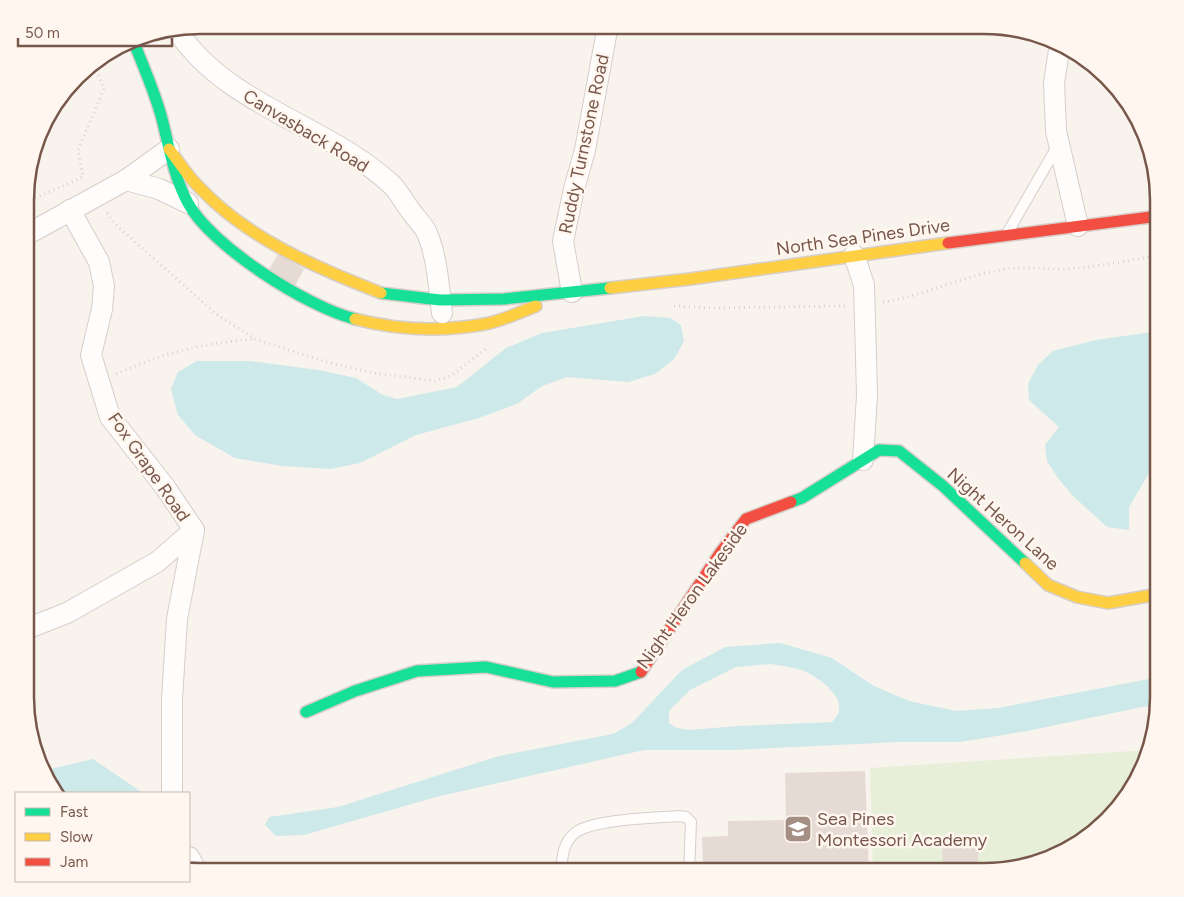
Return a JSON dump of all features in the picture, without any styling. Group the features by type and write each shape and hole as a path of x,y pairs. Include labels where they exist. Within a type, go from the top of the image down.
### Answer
{"street":[{"name":"Ruddy Turnstone Road","path":"572,292 563,241 574,189 585,150 607,34"},
{"name":"Canvasback Road","path":"181,35 202,62 232,87 332,142 365,163 393,186 426,232 438,276 443,328"},
{"path":"34,230 126,180 169,149 162,118 135,46"},
{"path":"1059,52 1054,90 1059,144 1078,226"},
{"name":"North Sea Pines Drive","path":"169,149 188,203 213,233 239,256 300,295 348,317 387,327 424,329 486,324 572,292"},
{"name":"North Sea Pines Drive","path":"169,149 199,188 243,226 271,243 342,278 386,295 440,300 504,299 690,279 854,255 1150,217"},
{"path":"126,180 160,189 188,203"},
{"name":"Fox Grape Road","path":"70,210 99,262 104,286 102,309 91,355 110,417 165,487 194,530 177,619 172,699 172,792"},
{"path":"854,255 864,285 865,306 867,395 863,460"},
{"name":"Night Heron Lane","path":"863,460 879,450 899,451 942,486 1048,585 1077,597 1108,603 1150,596"},
{"name":"Night Heron Lakeside","path":"306,712 355,691 417,671 486,667 553,682 615,681 642,672 720,553 746,519 802,498 863,460"},
{"path":"34,626 67,613 157,562 194,530"}],"lane":[{"path":"1006,236 1059,144"},
{"path":"562,863 562,856 568,842 579,830 595,824 679,816 686,817 691,822 689,863"}],"path":[{"path":"97,70 104,89 78,150 83,177 114,224 216,314 255,339 323,361 373,373 435,381 450,376 492,344"},
{"path":"34,198 83,177"},
{"path":"668,306 712,308 865,306 906,299 950,283 1000,270 1025,266 1062,269 1087,267 1150,256"},
{"path":"100,382 156,356 205,344 255,339"}],"green space":[{"path":"1142,750 1138,761 1122,790 1094,822 1058,846 1027,858 1006,862 873,863 870,768"}],"water":[{"path":"644,316 670,318 681,325 684,341 674,359 655,374 628,382 567,377 542,386 517,404 479,418 416,435 360,463 330,469 283,466 235,458 195,435 178,415 171,389 178,372 197,361 250,361 318,370 356,378 383,395 397,399 457,387 506,348 542,333"},
{"path":"1150,332 1150,471 1129,507 1129,530 1107,527 1072,495 1058,478 1047,461 1045,445 1059,427 1029,400 1028,384 1038,365 1053,351 1096,340"},
{"path":"780,643 832,658 874,686 909,701 956,711 998,708 1150,679 1150,707 960,742 899,742 733,750 644,750 436,797 304,835 276,836 265,825 269,817 338,807 499,756 613,734 632,723 682,670 725,647","holes":["771,664 793,668 813,676 834,693 839,707 838,715 832,722 689,730 677,728 669,723 669,711 690,690 736,667"]},
{"path":"93,759 142,792 64,792 50,769"}],"building":[{"path":"278,254 304,269 295,286 268,271"},
{"name":"Sea Pines Montessori Academy","path":"865,771 869,863 703,863 702,837 728,836 728,821 786,820 785,773"},
{"path":"942,841 978,841 978,863 943,863"}],"traffic: fast":[{"path":"135,46 159,109 179,183 188,203 200,220 217,238 262,273 312,302 355,319"},
{"path":"381,293 440,300 504,299 610,288"},
{"path":"791,502 802,498 879,450 899,451 943,486 1025,563"},
{"path":"306,712 355,691 417,671 486,667 553,682 615,681 641,672"}],"traffic: slow":[{"path":"169,149 196,184 219,206 261,237 308,262 381,293"},
{"path":"610,288 690,279 948,243"},
{"path":"355,319 403,328 469,327 504,319 536,306"},
{"path":"1025,563 1048,585 1077,597 1108,603 1150,596"}],"traffic: jam":[{"path":"948,243 1150,217"},
{"path":"641,672 720,553 746,519 791,502"}],"place":[{"name":"Sea Pines Montessori Academy","path":"798,829"}]}
